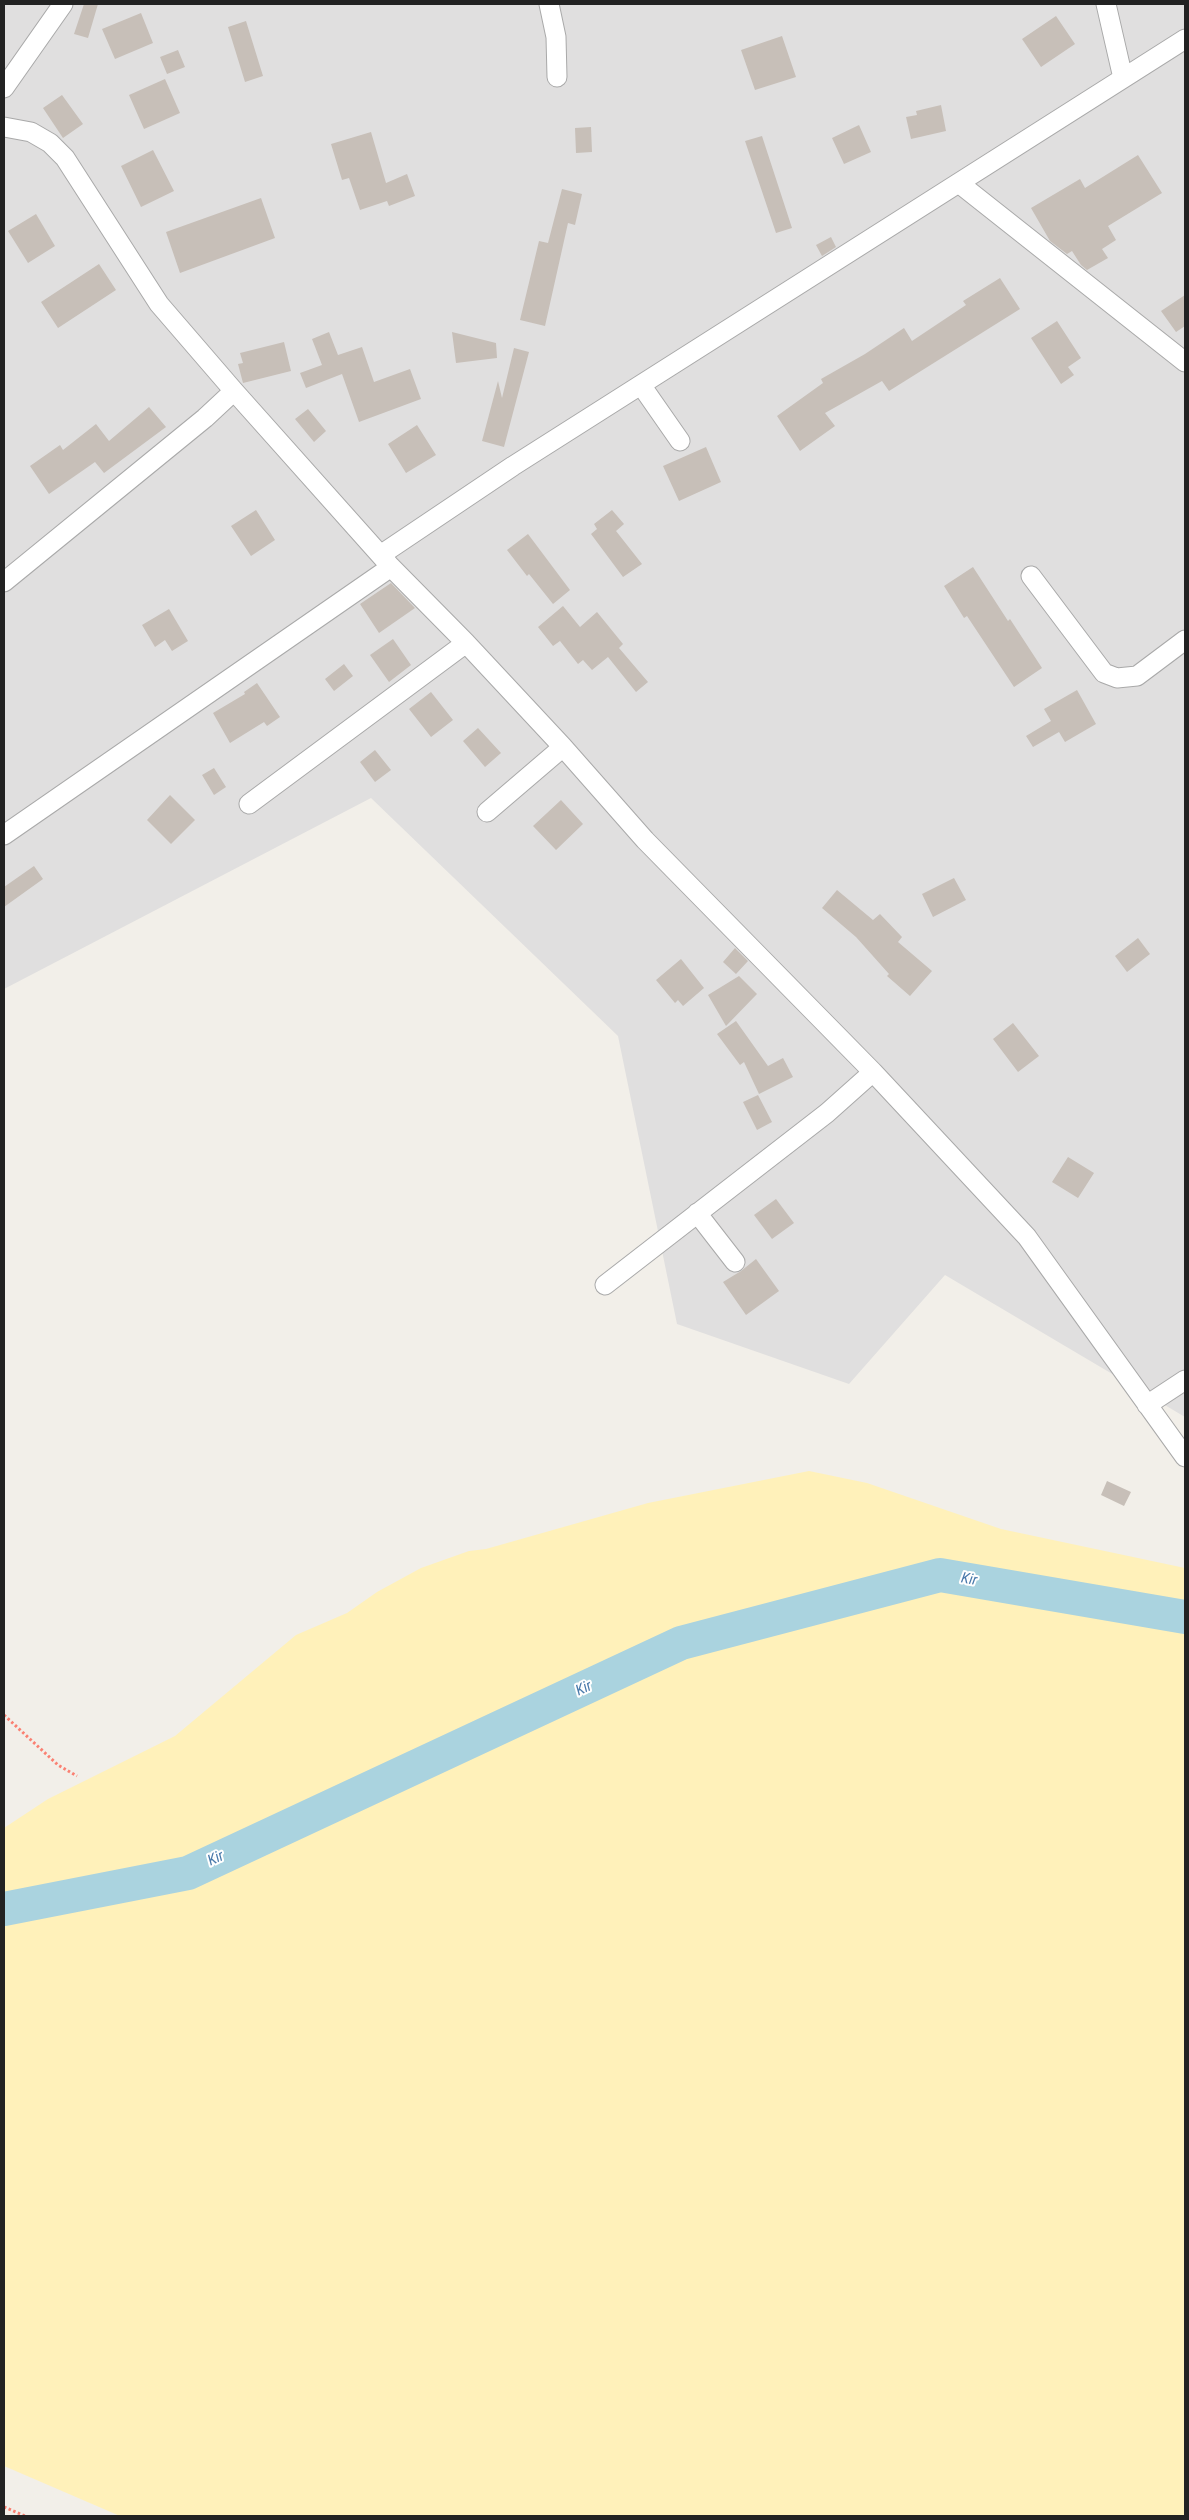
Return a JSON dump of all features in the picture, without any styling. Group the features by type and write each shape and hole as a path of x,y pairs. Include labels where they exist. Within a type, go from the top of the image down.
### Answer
{"street":[{"path":"4,88 63,4"},
{"path":"549,4 556,37 557,77"},
{"path":"1106,4 1123,78"},
{"path":"4,835 386,560 641,385 960,184 1185,39"},
{"path":"4,126 31,132 50,143 65,158 159,304 234,391 386,560 563,747 645,840 873,1072 1027,1237 1185,1456"},
{"path":"960,184 1185,362"},
{"path":"641,385 680,441"},
{"path":"4,582 197,424 234,391"},
{"path":"1032,576 1104,672 1110,675 1128,678 1137,676 1185,640"},
{"path":"249,804 466,643"},
{"path":"487,812 563,747"},
{"path":"605,1285 827,1113 873,1072"},
{"path":"697,1213 735,1262"},
{"path":"1147,1405 1185,1380"}],"path":[{"path":"4,1715 58,1765 77,1776"},
{"path":"4,2507 25,2516"}],"shaded area":[{"path":"4,4 1185,4 1185,1417 945,1275 849,1384 677,1324 618,1036 371,798 4,989"}],"sand":[{"path":"809,1471 867,1483 1001,1529 1185,1568 1185,2516 120,2516 4,2466 4,1828 48,1799 175,1736 296,1635 347,1613 377,1592 421,1568 469,1551 486,1549 648,1503"}],"building":[{"path":"84,4 98,4 88,38 74,34"},
{"path":"141,13 153,43 115,59 102,29"},
{"path":"1056,16 1075,44 1041,67 1022,39"},
{"path":"246,21 263,76 245,82 228,27"},
{"path":"782,36 796,77 755,90 741,50"},
{"path":"178,50 185,67 167,74 160,57"},
{"path":"165,79 180,113 144,129 129,95"},
{"path":"62,95 83,124 63,138 43,108"},
{"path":"941,105 946,131 911,139 906,117 917,115 916,111"},
{"path":"859,125 871,152 844,164 832,138"},
{"path":"591,127 592,152 576,153 575,128"},
{"path":"371,132 386,183 407,174 415,196 389,206 387,201 360,210 349,178 342,180 331,144"},
{"path":"762,136 792,228 776,233 745,141"},
{"path":"153,150 174,191 141,207 121,166"},
{"path":"1138,155 1162,193 1108,226 1116,240 1102,249 1108,258 1087,270 1081,265 1072,251 1067,254 1050,241 1031,208 1080,179 1085,188"},
{"path":"562,189 582,194 575,225 568,223 545,326 520,320 539,241 548,243"},
{"path":"261,198 275,238 180,273 166,232"},
{"path":"36,214 55,246 28,263 8,231"},
{"path":"831,237 836,247 822,256 816,245"},
{"path":"99,264 116,290 58,328 41,302"},
{"path":"1000,278 1020,309 889,391 882,381 825,413 835,426 800,451 777,416 823,383 821,379 865,354 904,328 912,341 966,305 963,301"},
{"path":"1185,295 1185,326 1176,332 1161,311"},
{"path":"1057,321 1081,358 1068,367 1074,375 1061,384 1031,338"},
{"path":"329,332 338,355 362,347 374,382 410,369 421,399 359,422 342,374 306,388 300,373 322,365 312,339"},
{"path":"452,332 496,343 497,358 456,363"},
{"path":"284,342 291,371 243,383 238,364 243,363 240,353"},
{"path":"514,348 529,352 504,447 482,441 498,381 502,398"},
{"path":"149,407 166,427 104,473 95,462 49,494 30,466 60,445 63,450 96,424 109,441"},
{"path":"308,409 326,431 314,442 295,419"},
{"path":"417,425 436,455 406,473 388,444"},
{"path":"706,447 721,482 679,501 663,466"},
{"path":"256,510 275,540 251,556 231,526"},
{"path":"612,510 624,524 616,531 642,564 623,577 591,534 597,529 594,524"},
{"path":"528,534 570,590 553,604 529,574 527,576 507,550"},
{"path":"973,567 1008,621 1010,619 1042,668 1014,687 967,616 964,618 944,586"},
{"path":"391,583 415,608 379,633 360,604"},
{"path":"563,606 580,627 597,612 623,644 619,648 648,682 636,692 608,657 592,670 583,660 578,664 560,641 553,646 538,627"},
{"path":"169,609 188,641 172,651 165,640 155,647 142,625"},
{"path":"393,639 411,665 389,682 370,655"},
{"path":"344,664 353,676 334,691 325,679"},
{"path":"257,683 280,717 267,726 264,722 230,743 213,713 245,694 244,692"},
{"path":"1077,690 1096,724 1065,742 1059,732 1033,747 1026,736 1051,721 1044,709"},
{"path":"431,692 453,720 431,737 409,709"},
{"path":"478,728 501,753 485,767 463,741"},
{"path":"375,750 391,770 375,782 360,762"},
{"path":"214,768 226,787 214,795 202,775"},
{"path":"170,795 195,820 171,844 147,820"},
{"path":"561,800 583,824 556,850 533,826"},
{"path":"34,866 43,879 4,907 4,887"},
{"path":"954,878 966,900 933,917 922,894"},
{"path":"837,890 873,920 880,914 902,937 898,942 932,971 910,996 887,976 889,974 856,937 822,908"},
{"path":"1138,938 1150,954 1127,972 1115,956"},
{"path":"735,948 748,961 736,974 723,962"},
{"path":"681,959 704,988 683,1006 678,1000 675,1003 656,980"},
{"path":"739,976 757,994 726,1026 708,995"},
{"path":"736,1021 768,1066 783,1058 793,1077 759,1094 744,1062 740,1065 717,1034"},
{"path":"1013,1023 1039,1056 1018,1072 993,1039"},
{"path":"758,1095 772,1122 757,1130 743,1102"},
{"path":"1068,1157 1094,1173 1078,1198 1052,1182"},
{"path":"776,1199 794,1223 772,1239 754,1215"},
{"path":"756,1259 779,1291 746,1315 723,1282"},
{"path":"1107,1481 1131,1492 1124,1506 1101,1495"}],"waterway":[{"name":"Kir","path":"4,1909 188,1873 681,1643 940,1575 1185,1617"}]}
